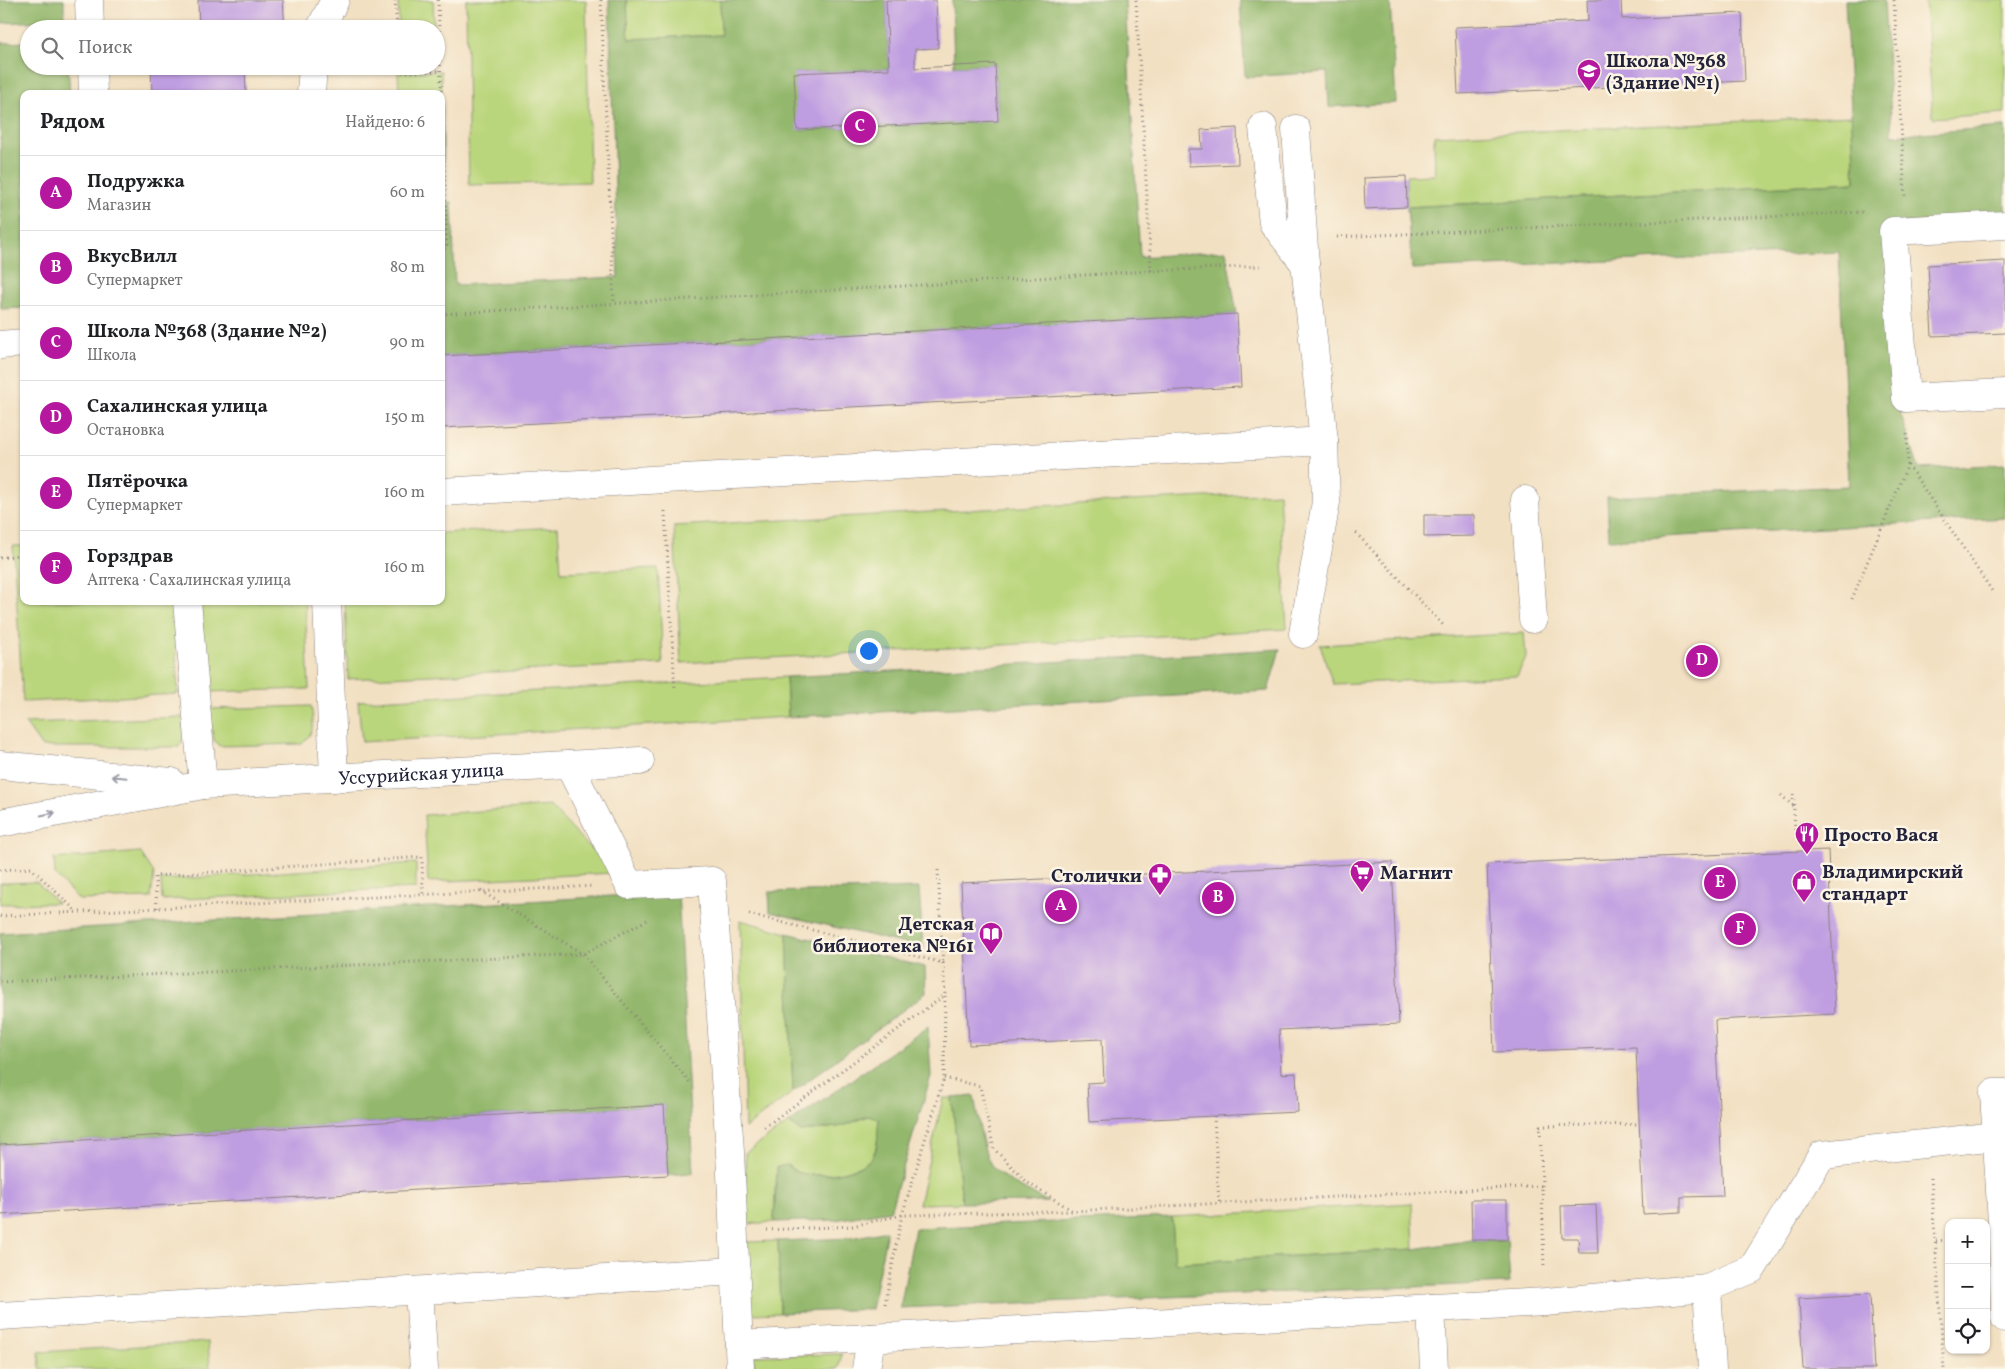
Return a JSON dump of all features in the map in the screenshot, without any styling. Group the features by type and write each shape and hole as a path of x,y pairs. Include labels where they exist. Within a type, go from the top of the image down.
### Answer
{"street":[{"path":"89,0 90,20"},
{"path":"325,20 335,0"},
{"path":"92,75 93,90"},
{"path":"311,90 313,75"},
{"path":"1263,127 1273,223 1304,251"},
{"path":"1296,129 1304,251 1324,441 1326,502 1303,634"},
{"path":"2005,226 1893,231 1906,398 2005,392"},
{"path":"0,346 20,344"},
{"path":"445,492 1324,441"},
{"path":"1525,500 1533,619"},
{"path":"187,605 203,785"},
{"path":"327,605 334,778"},
{"name":"Уссурийская улица","path":"0,823 203,785 640,761"},
{"name":"Уссурийская улица","path":"0,765 203,785"},
{"path":"569,765 629,885 712,881 730,1152 740,1357 875,1337 1545,1302 1707,1288 1752,1270 1822,1154 1997,1136"},
{"path":"2000,1093 1997,1136 2004,1239 2005,1318"},
{"path":"0,1316 736,1272"},
{"path":"1707,1288 1712,1369"},
{"path":"419,1291 424,1369"},
{"path":"1431,1308 1434,1369"},
{"path":"866,1369 875,1337"}],"path":[{"path":"396,0 396,20"},
{"path":"438,0 439,20"},
{"path":"601,0 614,303"},
{"path":"1136,0 1152,271"},
{"path":"445,314 1152,271 1304,251 1865,212 1893,231 1905,202 1894,0"},
{"path":"440,75 441,90"},
{"path":"445,197 447,248 445,248"},
{"path":"1852,600 1908,464 1906,398"},
{"path":"1908,464 1992,591"},
{"path":"663,480 675,690"},
{"path":"1326,502 1443,625"},
{"path":"0,558 20,555"},
{"path":"1794,794 1795,830"},
{"path":"1782,795 1794,807"},
{"path":"157,908 156,876 422,857 423,894"},
{"path":"0,870 31,868 76,912"},
{"path":"875,1337 902,1215 944,1078 944,995 938,870"},
{"path":"0,916 629,885"},
{"path":"481,891 583,954 698,1091"},
{"path":"744,913 943,963"},
{"path":"0,982 583,954 652,917"},
{"path":"730,1152 944,995"},
{"path":"944,1078 980,1086 994,1149 1028,1183 1074,1211"},
{"path":"1214,1116 1219,1203"},
{"path":"1545,1302 1540,1126 1639,1124"},
{"path":"1928,1144 1944,1369"},
{"path":"734,1232 852,1226 902,1215 1074,1211 1542,1186"},
{"path":"1936,1240 1945,1240"}],"green space":[{"path":"0,0 64,0 64,20 20,20 20,22 0,23"},
{"path":"398,0 433,0 434,20 399,20"},
{"path":"466,0 586,0 590,182 469,185"},
{"path":"609,0 627,0 629,39 721,35 720,0 886,0 889,69 795,73 798,130 998,121 995,64 954,66 952,0 1125,0 1140,257 1226,251 1237,314 445,356 445,203 452,202 455,285 618,277"},
{"path":"627,0 720,0 722,35 628,39"},
{"path":"1240,0 1390,0 1396,103 1329,107 1327,72 1245,77"},
{"path":"1845,0 1884,0 1892,135 2005,127 2005,218 1887,224 1896,400 1919,469 2005,464 2005,518 1609,540 1607,497 1849,486 1839,252 1412,269 1407,207 1855,182"},
{"path":"1925,0 2005,0 2005,113 1933,118"},
{"path":"20,42 20,75 69,75 70,90 20,90 20,308 1,309 0,43"},
{"path":"398,75 441,75 442,90 399,90"},
{"path":"1852,116 1855,182 1407,207 1406,176 1435,175 1434,136"},
{"path":"1279,493 1287,629 681,663 674,526"},
{"path":"558,527 561,572 658,568 663,664 348,679 345,605 445,605 445,533"},
{"path":"13,546 20,546 20,605 173,605 178,694 23,702"},
{"path":"200,605 305,605 309,689 207,692"},
{"path":"1524,633 1526,657 1517,676 1333,684 1320,645"},
{"path":"1280,649 1268,691 788,717 786,677"},
{"path":"786,677 788,717 362,742 358,701"},
{"path":"311,706 313,717 311,731 302,744 219,746 214,740 208,709"},
{"path":"182,717 184,737 179,747 42,747 25,723"},
{"path":"550,806 614,873 428,882 424,815"},
{"path":"140,852 154,873 151,898 79,900 55,875 54,859"},
{"path":"416,863 416,888 162,900 161,880"},
{"path":"37,882 57,903 0,904 0,883"},
{"path":"919,888 923,948 770,912 769,892"},
{"path":"678,892 693,1173 668,1175 664,1105 0,1145 0,933"},
{"path":"740,920 787,933 793,1092 745,1128"},
{"path":"787,933 925,967 926,993 793,1092"},
{"path":"928,1027 931,1076 890,1211 835,1220 774,1222 777,1167 787,1165 798,1172 818,1175 852,1170 861,1166 869,1160 876,1150 879,1119 868,1116 843,1126 801,1132 789,1123"},
{"path":"974,1096 983,1143 992,1166 1011,1182 1048,1202 962,1203 952,1098"},
{"path":"943,1098 952,1098 962,1203 919,1204"},
{"path":"868,1116 880,1119 876,1149 869,1160 852,1169 818,1175 800,1173 787,1165 775,1188 774,1222 747,1224 745,1153 789,1123 801,1132 843,1126"},
{"path":"1412,1203 1414,1249 1174,1263 1172,1217"},
{"path":"1172,1217 1175,1263 1414,1249 1472,1240 1507,1240 1510,1283 900,1308 915,1228"},
{"path":"887,1231 871,1309 780,1313 778,1241 851,1238"},
{"path":"778,1241 780,1313 749,1314 747,1242"},
{"path":"208,1342 210,1369 40,1369 39,1352"},
{"path":"842,1354 838,1369 754,1369 754,1356"}],"building":[{"path":"198,0 283,0 284,20 199,20"},
{"path":"886,0 936,0 938,48 915,49 915,68 995,64 998,121 797,130 794,73 889,69"},
{"path":"1587,0 1621,0 1622,19 1742,13 1745,81 1458,94 1455,27 1588,21"},
{"path":"151,75 245,75 246,90 152,90"},
{"path":"1237,128 1238,164 1189,166 1188,149 1202,149 1201,130"},
{"path":"1406,176 1407,207 1365,209 1364,178"},
{"path":"2005,261 2005,333 1932,336 1928,265"},
{"path":"1237,314 1241,387 445,428 445,356"},
{"path":"1424,515 1474,515 1474,536 1424,537"},
{"path":"1828,850 1835,1014 1715,1020 1723,1196 1681,1197 1681,1212 1643,1214 1636,1047 1494,1052 1487,864"},
{"path":"1392,862 1399,1024 1279,1030 1281,1074 1296,1073 1298,1112 1089,1122 1087,1083 1104,1082 1102,1039 969,1045 961,883"},
{"path":"664,1105 668,1175 0,1215 0,1145"},
{"path":"1471,1200 1507,1200 1507,1240 1472,1240"},
{"path":"1596,1205 1598,1253 1579,1253 1578,1238 1562,1238 1561,1206"},
{"path":"1870,1294 1874,1369 1803,1369 1799,1298"}],"place":[{"name":"Школа №368 (Здание №1)","path":"1589,92"},
{"name":"Школа №368 (Здание №2)","path":"860,127"},
{"name":"Сахалинская улица","path":"1702,661"},
{"name":"Просто Вася","path":"1807,855"},
{"name":"Пятёрочка","path":"1720,883"},
{"name":"Магнит","path":"1362,893"},
{"name":"Столички","path":"1160,896"},
{"name":"ВкусВилл","path":"1218,898"},
{"name":"Владимирский стандарт","path":"1804,903"},
{"name":"Подружка","path":"1061,906"},
{"name":"Горздрав","path":"1740,929"},
{"name":"Детская библиотека №161","path":"991,955"}]}
